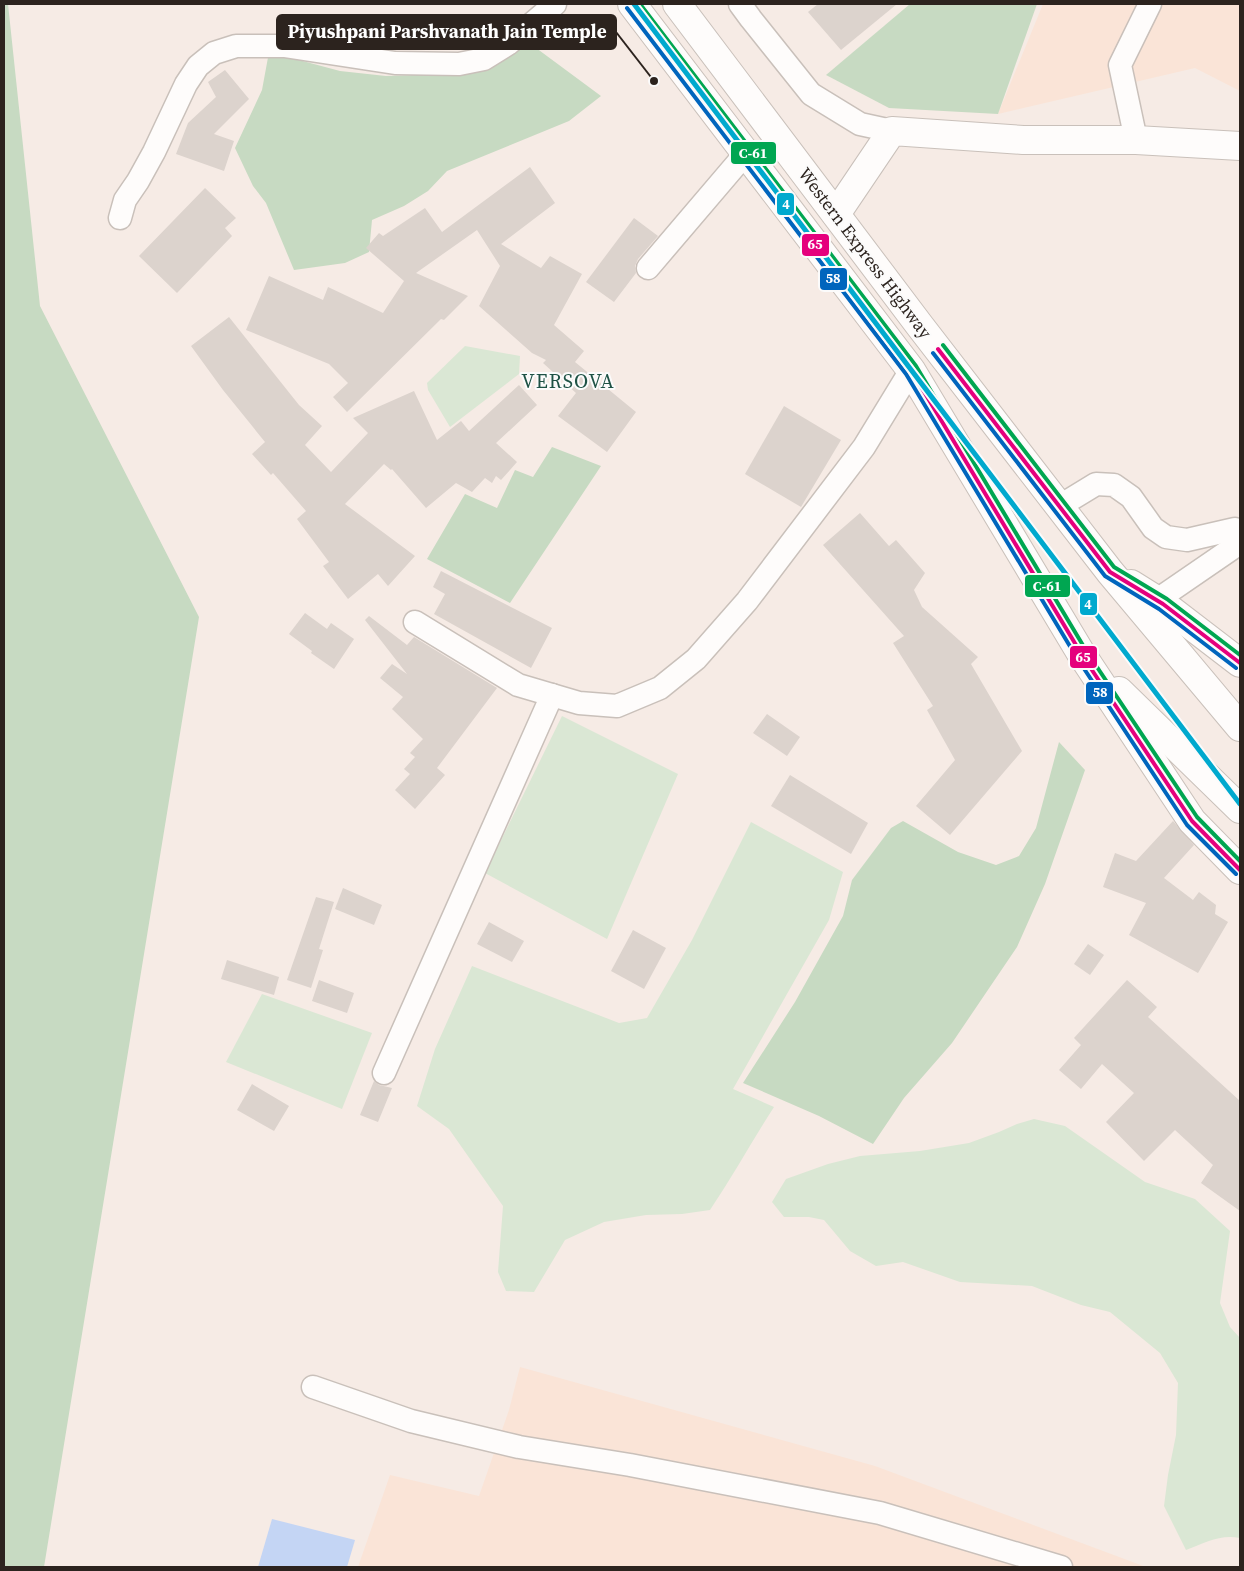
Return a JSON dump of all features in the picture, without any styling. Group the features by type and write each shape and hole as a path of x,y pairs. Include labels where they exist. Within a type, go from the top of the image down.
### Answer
{"highway":[{"name":"Western Express Highway","path":"632,4 911,370 1082,655 1192,821 1240,870"},
{"name":"Western Express Highway","path":"677,4 1110,572 1240,727"},
{"path":"836,214 892,131 1023,140 1136,140 1240,146"},
{"path":"1110,572 1157,600 1240,663"},
{"path":"1082,655 1240,809"}],"street":[{"path":"120,218 125,200 154,152 186,84 198,66 214,53 236,46 284,46 395,63 459,64 484,59 508,44 555,4"},
{"path":"740,4 811,94 860,124 892,131"},
{"path":"1136,140 1120,65 1150,4"},
{"path":"648,268 746,154"},
{"path":"415,622 518,685 579,703 617,706 660,688 696,659 748,601 864,447 911,370"},
{"path":"1060,506 1096,484 1114,485 1131,497 1153,528 1166,537 1188,540 1235,529 1240,531"},
{"path":"1157,600 1240,543"},
{"path":"384,1073 552,695"},
{"path":"313,1387 412,1421 519,1447 630,1465 880,1513 1061,1567"}],"shaded area":[{"path":"1043,4 1240,4 1240,91 1195,68 998,114"},
{"path":"520,1367 875,1466 1146,1567 358,1567 390,1475 479,1496 509,1410"}],"green space":[{"path":"4,4 8,4 40,306 199,617 44,1567 4,1567"},
{"path":"910,4 1037,4 998,114 889,108 826,75"},
{"path":"528,42 601,96 569,121 447,171 428,191 404,206 372,220 369,252 345,263 294,270 266,203 253,186 235,148 262,90 269,52 340,71 386,76 447,74 487,69"},
{"path":"465,346 520,356 519,374 450,427 428,390 427,383"},
{"path":"552,447 601,466 510,603 427,559 465,494 497,508 515,470 533,477"},
{"path":"562,716 678,774 607,939 485,873"},
{"path":"1059,742 1085,770 1045,884 1017,947 952,1043 904,1098 873,1144 819,1116 743,1083 795,1002 843,916 852,880 891,828 903,821 958,852 996,865 1019,856 1036,828"},
{"path":"751,822 843,872 829,920 733,1089 774,1107 710,1210 682,1214 646,1215 604,1222 565,1240 534,1292 506,1291 498,1272 503,1206 449,1129 417,1106 435,1049 472,966 619,1023 647,1018 692,940"},
{"path":"262,994 372,1033 342,1109 226,1062"},
{"path":"1034,1119 1065,1126 1145,1182 1195,1199 1230,1231 1220,1303 1230,1327 1240,1338 1240,1538 1219,1538 1186,1550 1164,1506 1176,1435 1178,1383 1160,1353 1110,1312 1081,1305 1032,1286 960,1282 903,1262 876,1266 850,1251 824,1220 809,1217 784,1217 772,1202 786,1179 828,1164 860,1156 920,1151 969,1143"}],"water":[{"path":"272,1519 355,1540 347,1567 258,1567"}],"building":[{"path":"818,4 897,4 841,50 808,12"},
{"path":"225,70 249,99 214,134 234,141 224,171 176,154 188,123 216,97 208,82"},
{"path":"530,167 555,203 501,244 541,268 550,256 582,274 554,325 584,351 575,362 636,412 607,452 558,416 576,393 543,363 546,360 532,353 479,306 500,266 477,230 416,273 468,296 444,320 441,319 347,412 333,397 348,383 329,364 246,330 269,276 323,300 328,287 383,313 404,281 366,248 379,233 383,236 425,208 442,232"},
{"path":"205,188 236,218 225,228 232,236 177,293 139,256"},
{"path":"634,218 658,236 638,259 635,266 636,273 614,302 586,282"},
{"path":"229,317 299,405 322,426 305,445 331,472 368,433 353,418 414,391 437,440 461,421 469,431 519,385 537,405 496,443 517,462 501,480 496,476 492,483 485,478 472,492 456,483 426,508 392,469 384,464 345,504 415,556 388,586 378,574 348,599 323,566 329,562 297,519 306,511 273,473 271,475 252,454 265,442 223,390 191,346"},
{"path":"784,406 841,440 801,507 745,474"},
{"path":"860,513 889,546 896,540 925,573 914,590 922,607 978,657 971,664 1022,751 950,835 916,806 955,760 927,710 933,706 893,643 904,636 823,545"},
{"path":"441,571 552,628 531,668 434,614 445,594 433,587"},
{"path":"305,613 327,629 331,623 354,639 334,669 289,634"},
{"path":"369,616 407,645 414,637 497,688 437,768 445,775 415,809 395,790 410,774 404,769 415,757 410,753 423,739 392,709 403,697 380,678 392,664 407,674 365,620"},
{"path":"767,714 800,737 787,756 753,733"},
{"path":"790,775 868,823 851,854 771,806"},
{"path":"1173,821 1194,845 1164,878 1193,900 1199,892 1216,905 1215,914 1228,922 1198,973 1129,935 1146,903 1103,887 1115,853 1136,861"},
{"path":"343,888 382,905 374,925 335,909"},
{"path":"316,897 334,902 319,949 323,950 311,988 287,980"},
{"path":"489,922 524,941 512,962 477,944"},
{"path":"633,930 666,948 644,989 611,971"},
{"path":"1088,944 1104,955 1090,975 1074,964"},
{"path":"227,960 279,977 274,995 221,979"},
{"path":"319,980 354,993 347,1013 312,1001"},
{"path":"1127,980 1157,1007 1148,1017 1240,1101 1240,1211 1201,1183 1213,1165 1175,1130 1144,1161 1106,1122 1134,1093 1102,1064 1081,1089 1059,1070 1081,1045 1074,1038"},
{"path":"374,1081 379,1085 392,1088 378,1122 360,1115"},
{"path":"252,1084 289,1106 274,1131 237,1110"}],"transit line":[{"name":"65","path":"632,4 911,370 1082,655 1192,821 1240,870"},
{"name":"4","path":"634,4 1240,804"},
{"name":"C-61","path":"640,4 916,366 1087,652 1197,817 1240,861"},
{"name":"58","path":"627,8 906,374 1077,658 1187,825 1236,874"},
{"name":"C-61","path":"943,345 1114,567 1167,599 1240,655"},
{"name":"65","path":"938,349 1110,572 1163,604 1240,663"},
{"name":"58","path":"933,353 1105,576 1159,609 1236,668"}],"place":[{"name":"Piyushpani Parshvanath Jain Temple","path":"654,81"}],"district":[{"name":"VERSOVA","path":"568,381"}]}
